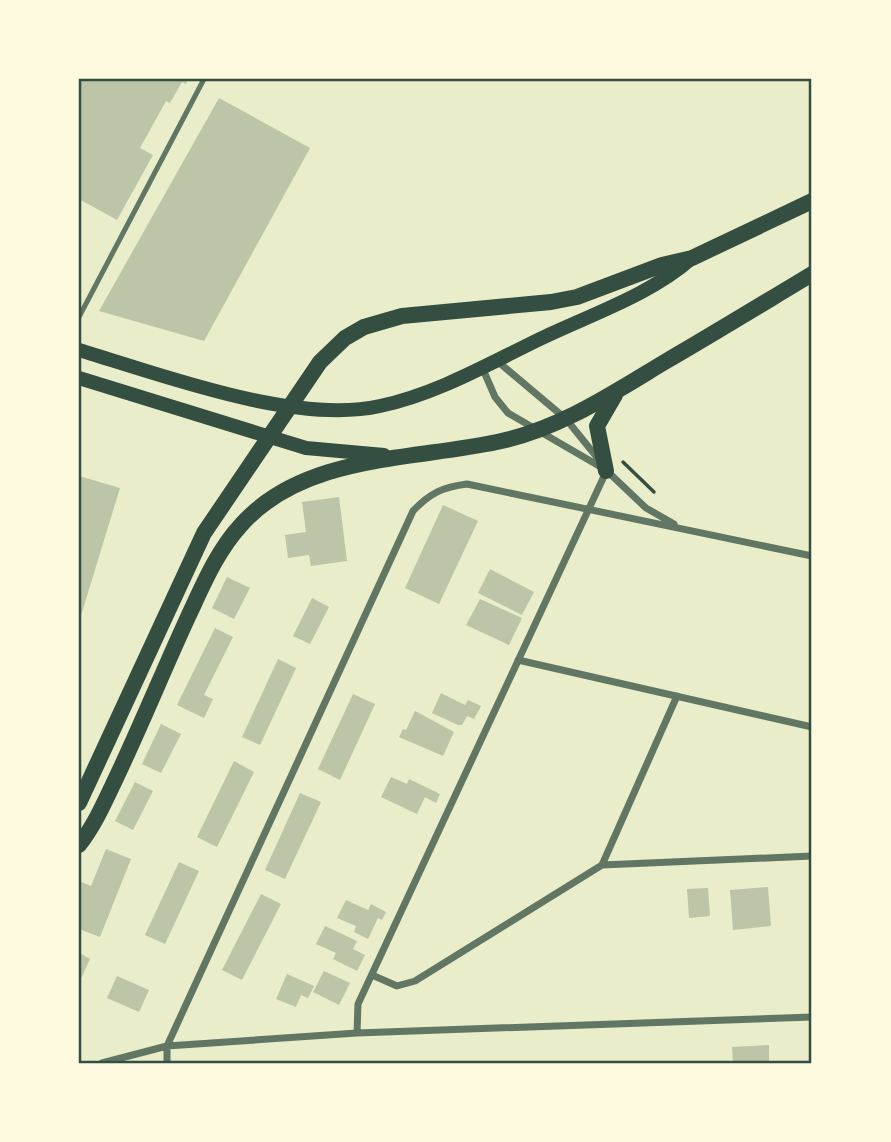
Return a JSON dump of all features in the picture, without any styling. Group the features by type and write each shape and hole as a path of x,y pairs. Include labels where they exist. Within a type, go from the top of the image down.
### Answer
{"main road":[{"path":"79,803 198,545 233,486 320,362 345,338 384,320 422,313 551,302 692,258 812,201"},
{"path":"79,350 244,398 289,407 354,410 379,407 423,393 670,278 692,258"},
{"path":"79,845 103,804 203,586 231,537 259,508 290,488 317,476 399,456 452,451 536,431 566,419 812,274"},
{"path":"79,378 306,448 399,456"},
{"path":"607,471 597,426 618,390"}],"street":[{"path":"489,363 566,419 607,471 646,508 682,528"},
{"path":"489,363 498,403 536,431 607,471"},
{"path":"357,1032 357,1009 372,975 585,511 607,471"},
{"path":"167,1063 167,1046 413,511 426,498 444,486 467,484 585,511 682,528 812,556"},
{"path":"518,660 812,727"},
{"path":"602,865 677,696"},
{"path":"372,975 397,986 415,981 602,865 812,856"},
{"path":"103,1063 167,1046 357,1032 812,1017"}],"lane":[{"path":"79,317 204,79"}],"path":[{"path":"619,459 654,492"}],"building":[{"path":"79,79 188,79 186,84 182,82 170,103 166,101 140,148 153,155 117,220 79,199"},
{"path":"219,98 310,148 204,341 99,311"},
{"path":"79,476 120,488 79,622"},
{"path":"339,497 347,561 311,566 309,555 288,558 285,535 306,532 302,502"},
{"path":"443,505 478,521 439,604 405,588"},
{"path":"490,569 534,592 522,615 478,593"},
{"path":"227,577 250,588 234,619 212,608"},
{"path":"312,598 329,607 310,644 293,636"},
{"path":"480,599 522,618 509,645 466,625"},
{"path":"215,628 233,637 204,695 213,699 204,718 177,705"},
{"path":"278,659 296,668 260,745 242,737"},
{"path":"441,693 465,705 468,700 481,706 474,719 467,716 462,725 458,725 432,713"},
{"path":"353,694 375,704 340,780 318,769"},
{"path":"415,711 454,732 443,756 399,737 403,729 406,730"},
{"path":"161,724 181,734 161,773 142,764"},
{"path":"234,761 254,772 217,847 197,837"},
{"path":"391,777 407,784 409,779 440,794 436,803 425,797 417,814 381,797"},
{"path":"135,782 153,791 133,830 115,821"},
{"path":"300,793 321,802 285,879 265,870"},
{"path":"106,849 131,859 100,937 79,929 79,881 91,886"},
{"path":"179,862 199,871 165,944 145,935"},
{"path":"768,887 771,926 733,930 730,890"},
{"path":"708,888 710,916 689,918 687,889"},
{"path":"261,894 281,904 242,980 222,970"},
{"path":"346,900 368,910 371,904 386,912 382,920 378,918 368,939 354,932 356,926 337,918"},
{"path":"325,926 357,941 353,949 365,955 357,971 333,959 336,953 316,944"},
{"path":"79,953 90,959 79,983"},
{"path":"324,971 350,983 339,1005 313,992"},
{"path":"287,974 314,986 308,998 301,995 296,1007 276,999"},
{"path":"117,976 149,990 139,1012 107,998"},
{"path":"769,1045 769,1063 733,1063 732,1047"}]}
